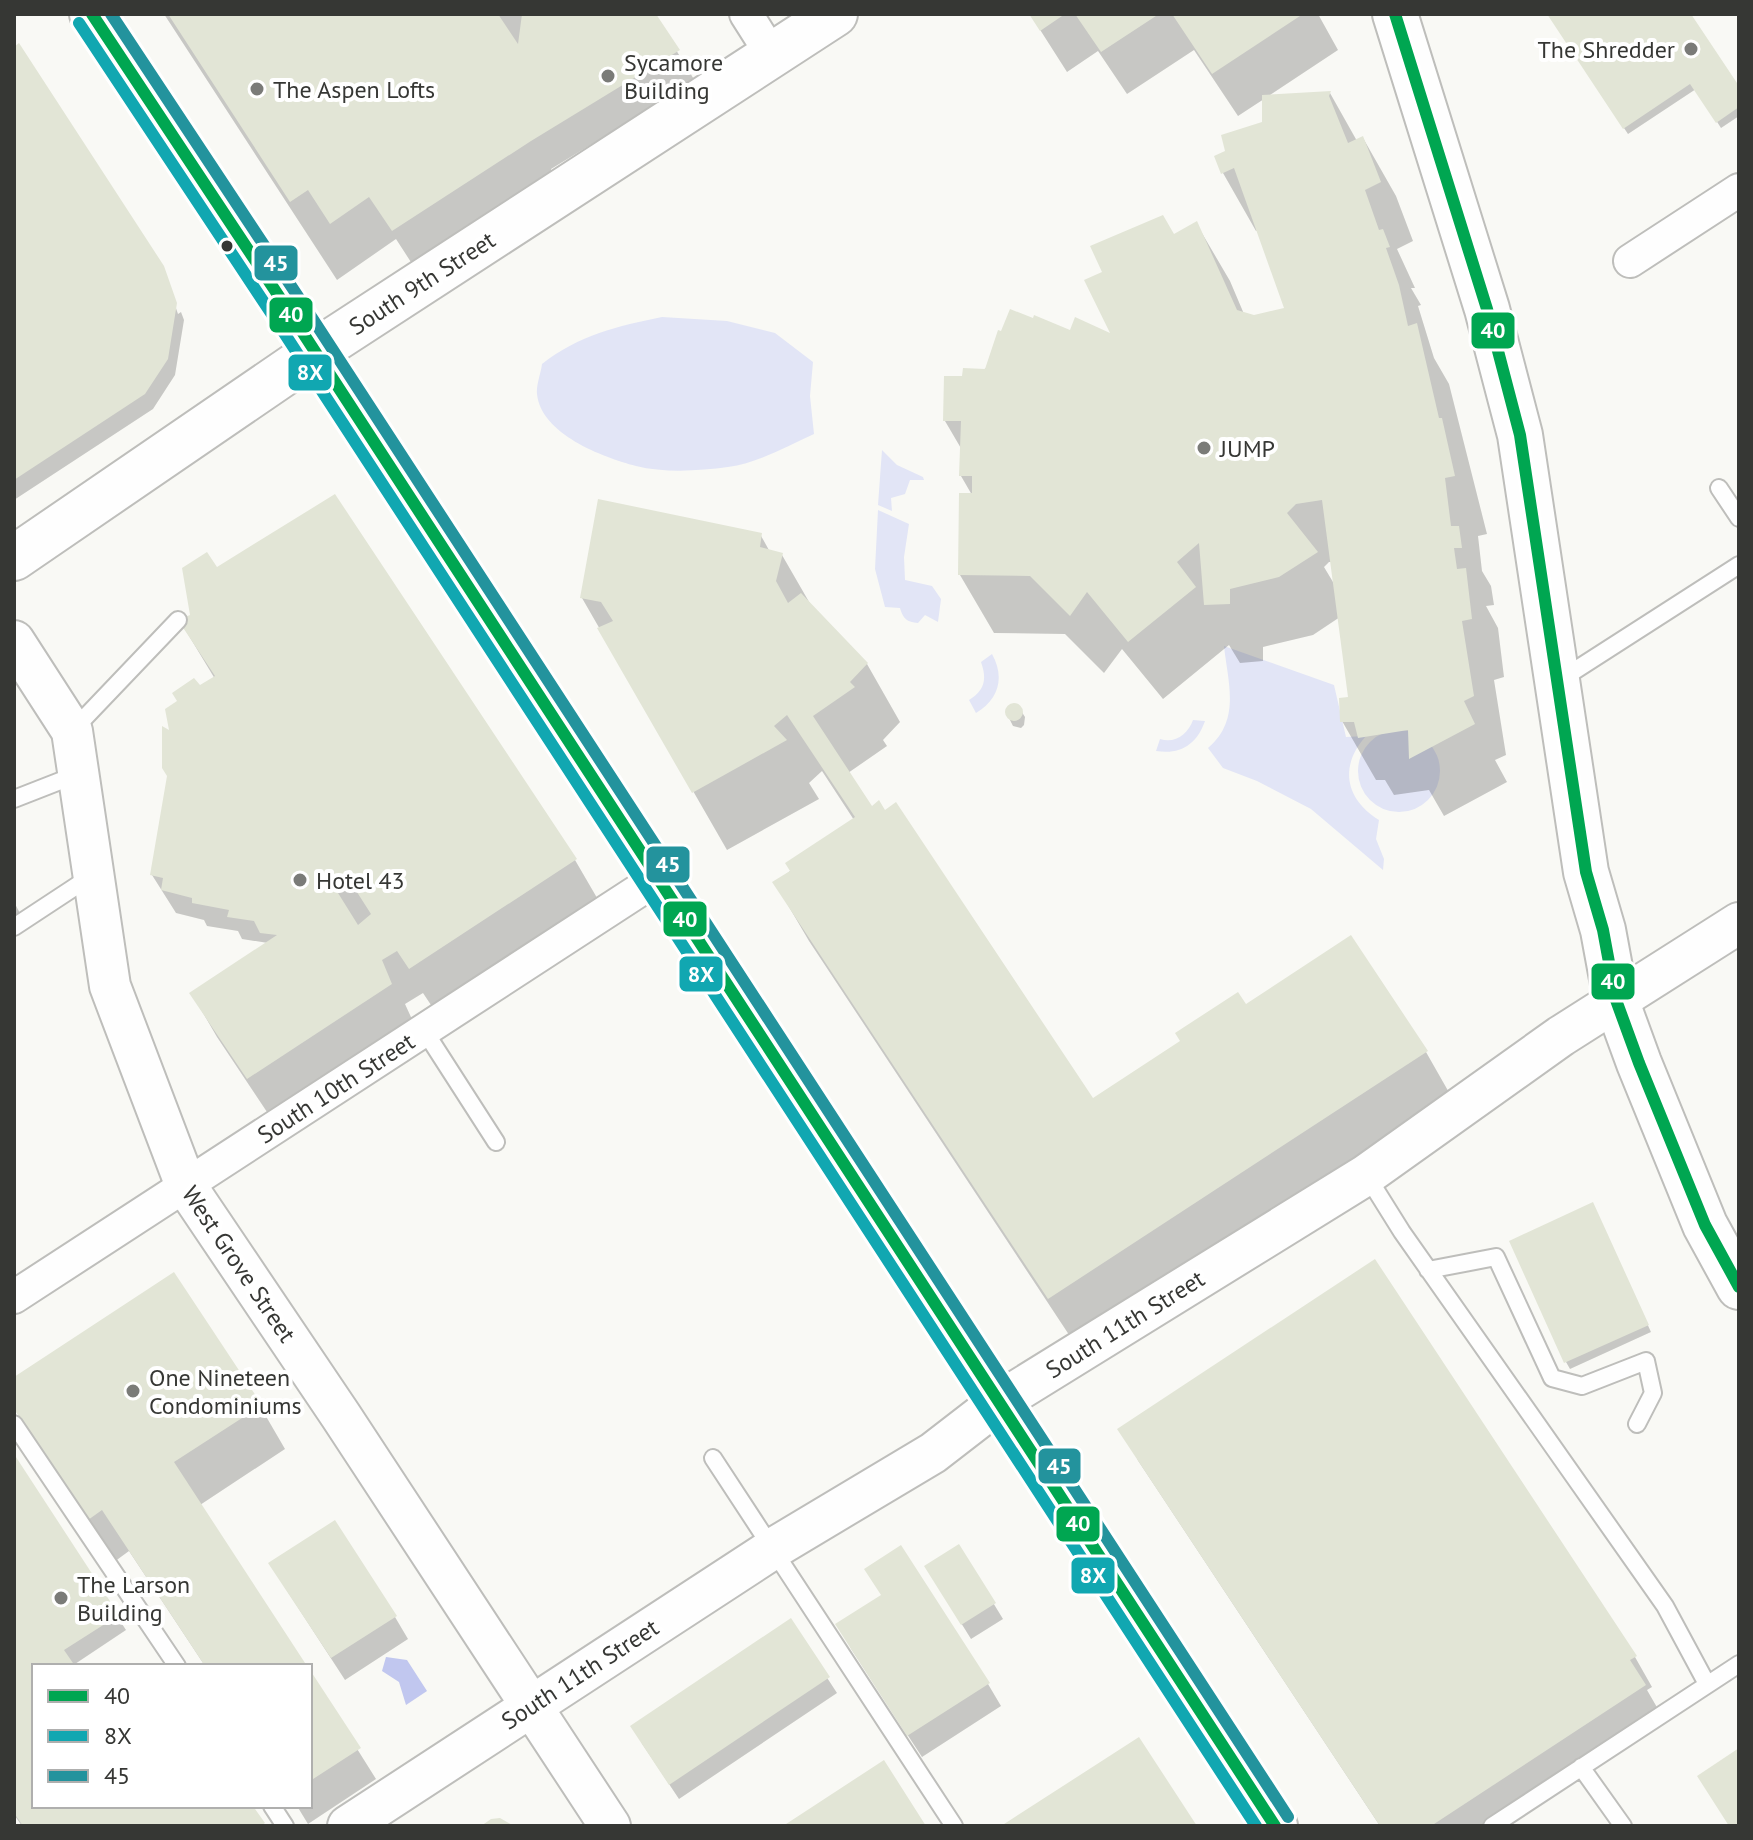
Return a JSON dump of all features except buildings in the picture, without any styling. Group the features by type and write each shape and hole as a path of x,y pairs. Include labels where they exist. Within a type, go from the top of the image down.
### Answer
{"main road":[{"path":"92,14 1275,1826"},
{"name":"South 9th Street","path":"14,558 315,352 835,14"},
{"path":"1395,14 1487,309 1520,435 1586,872 1603,930 1616,1000 1705,1225 1739,1287"}],"street":[{"path":"746,14 772,55"},
{"path":"1630,261 1739,190"},
{"name":"West Grove Street","path":"14,641 72,731 110,986 186,1186 610,1826"},
{"name":"South 10th Street","path":"14,1297 658,878"},
{"name":"South 11th Street","path":"348,1826 774,1548 933,1453 999,1402 1366,1175 1616,1000 1739,923"}],"lane":[{"path":"1719,488 1739,518"},
{"path":"1559,681 1739,565"},
{"path":"72,731 178,620"},
{"path":"14,799 78,774"},
{"path":"14,927 93,875"},
{"path":"424,1030 496,1142"},
{"path":"1366,1175 1428,1270 1665,1606 1707,1684"},
{"path":"1428,1270 1496,1257 1552,1378 1582,1386 1646,1361 1653,1393 1637,1424"},
{"path":"14,1424 176,1664"},
{"path":"713,1458 954,1826"},
{"path":"1492,1826 1739,1664"},
{"path":"1581,1767 1623,1826"},
{"path":"273,1808 285,1826"}],"shaded area":[{"path":"662,317 727,321 775,333 813,362 810,396 814,434 739,465 705,470 670,470 636,466 607,457 575,442 549,421 537,394 542,364 585,339 614,328"},
{"path":"882,450 897,465 924,480 910,480 905,494 891,498 892,511 878,505"},
{"path":"878,510 909,524 904,557 905,580 932,586 941,599 938,622 925,615 918,623 911,622 904,617 900,608 885,607 875,569"},
{"path":"1224,646 1334,685 1346,737 1366,736 1352,759 1350,781 1359,802 1379,820 1376,839 1384,859 1383,870 1311,809 1257,781 1223,768 1208,748 1218,737 1229,713"},
{"path":"992,654 998,671 998,687 990,701 976,713 969,700 983,684 981,662"},
{"path":"1193,720 1205,721 1193,742 1173,751 1156,751 1160,739 1180,737"},
{"path":"1399,730 1415,734 1428,742 1436,755 1440,771 1436,787 1428,800 1415,808 1399,812 1383,808 1370,800 1362,787 1358,771 1362,755 1370,742 1383,734"}],"water":[{"path":"386,1657 407,1660 427,1691 406,1705 399,1682 382,1671"}],"transit line":[{"name":"40","path":"92,14 1275,1826"},
{"name":"45","path":"111,14 1288,1817"},
{"name":"40","path":"1395,14 1487,309 1520,435 1586,872 1603,930 1616,1000 1705,1225 1739,1287"},
{"name":"8X","path":"79,23 1256,1826"}],"place":[{"name":"The Shredder","path":"1691,49"},
{"name":"Sycamore Building","path":"608,76"},
{"name":"The Aspen Lofts","path":"257,89"},
{"name":"JUMP","path":"1204,448"},
{"name":"Hotel 43","path":"300,880"},
{"name":"One Nineteen Condominiums","path":"133,1391"},
{"name":"The Larson Building","path":"61,1598"}]}
